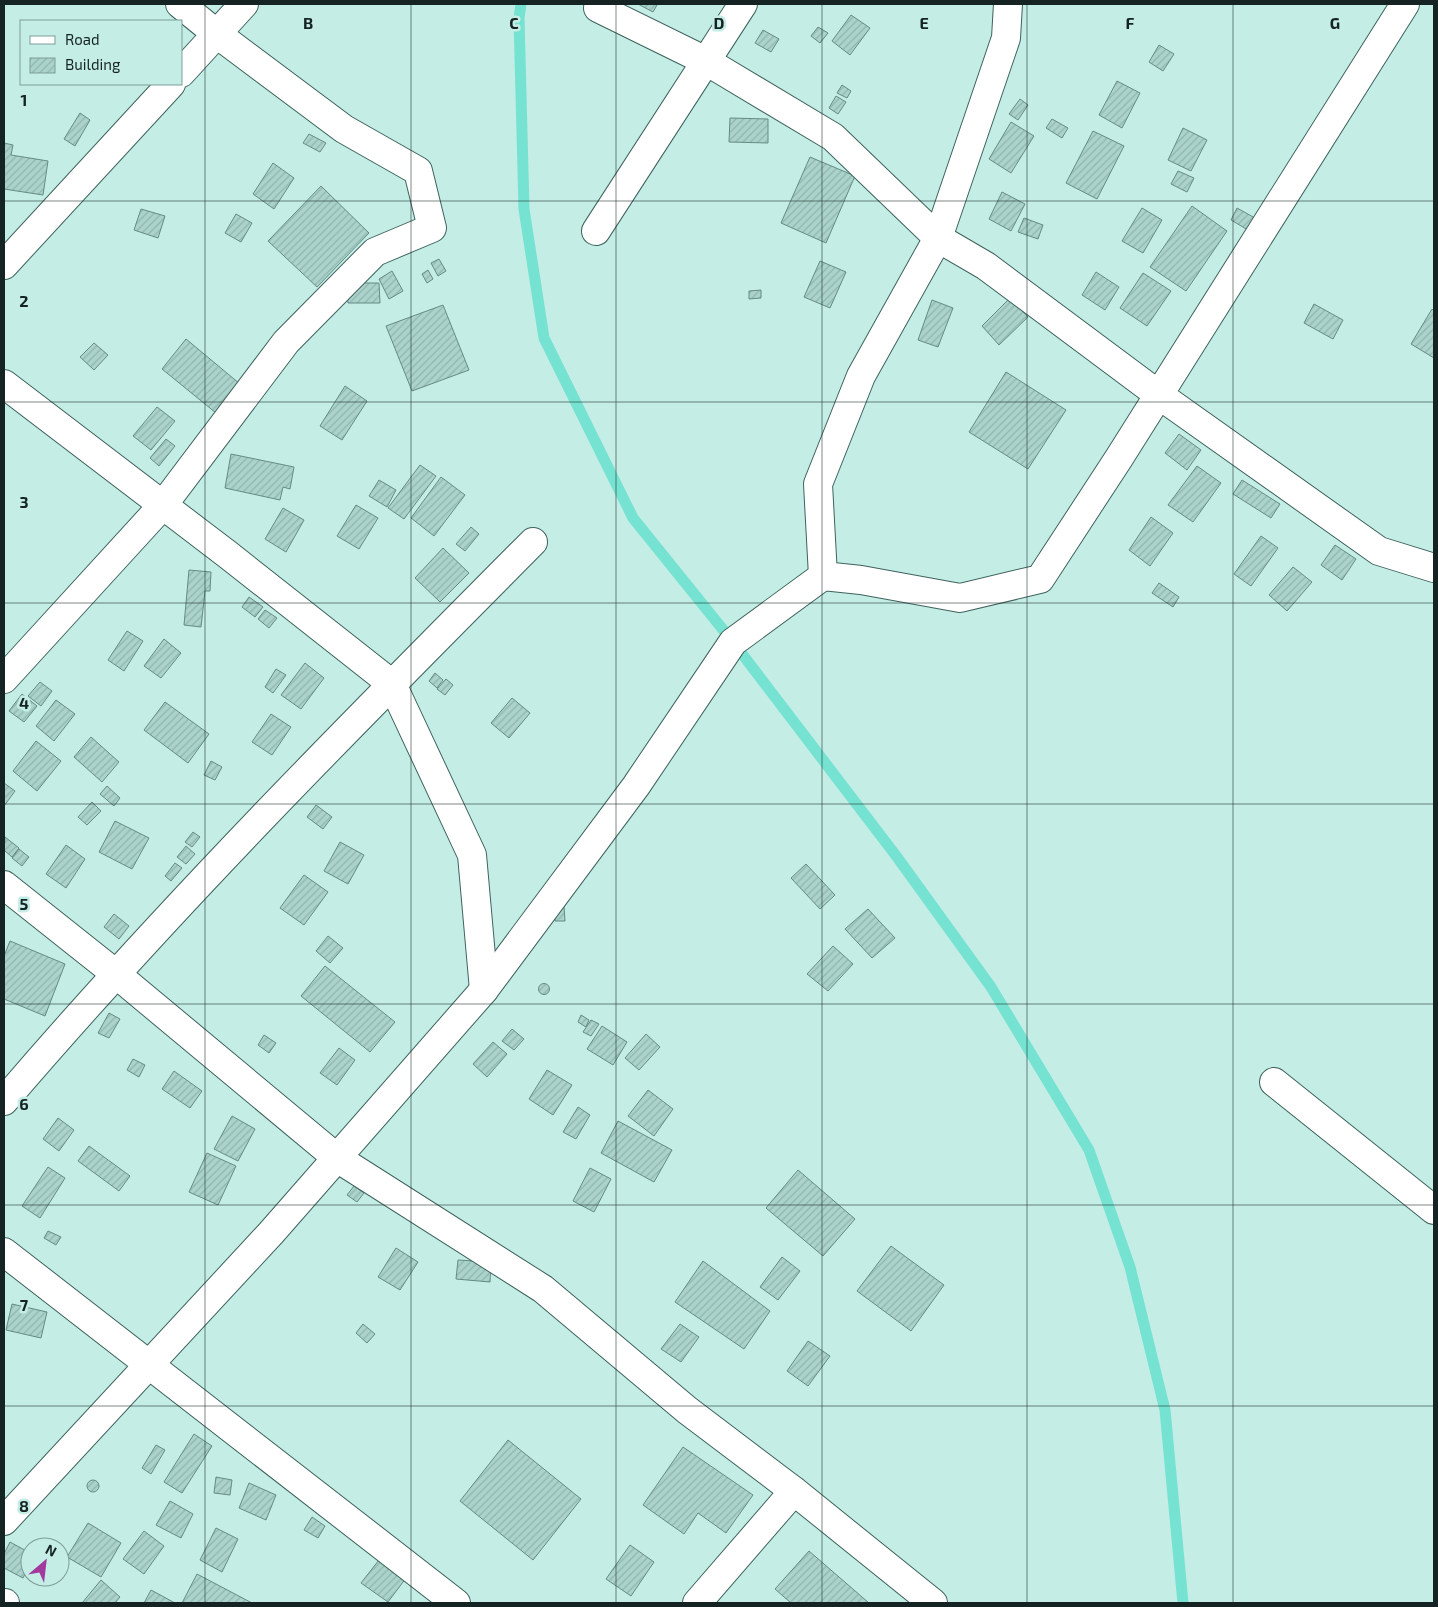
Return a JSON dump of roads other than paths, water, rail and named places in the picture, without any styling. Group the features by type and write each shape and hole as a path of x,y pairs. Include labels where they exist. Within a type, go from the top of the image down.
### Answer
{"street":[{"path":"4,679 163,504 286,342 375,252 432,228 418,171 344,128 217,34 180,4"},
{"path":"182,72 244,4"},
{"path":"596,231 743,4"},
{"path":"823,576 818,484 861,376 938,238 1006,38 1008,4"},
{"path":"4,1521 337,1158 484,990 636,786 733,642 823,576 862,580 960,598 1040,579 1159,394 1404,4"},
{"path":"598,8 706,61 833,137 938,238 986,266 1159,394 1378,551 1434,568"},
{"path":"4,265 171,85"},
{"path":"4,384 163,504 392,684 472,855 484,990"},
{"path":"4,1101 78,1014 323,753 533,542"},
{"path":"4,885 116,974 337,1158 542,1289 687,1410 794,1491 933,1603"},
{"path":"1274,1082 1434,1210"},
{"path":"4,1252 456,1603"},
{"path":"698,1603 794,1491"}],"waterway":[{"path":"521,4 519,18 524,209 544,338 633,518 733,642 897,857 991,987 1089,1150 1130,1267 1165,1410 1183,1603"}]}
